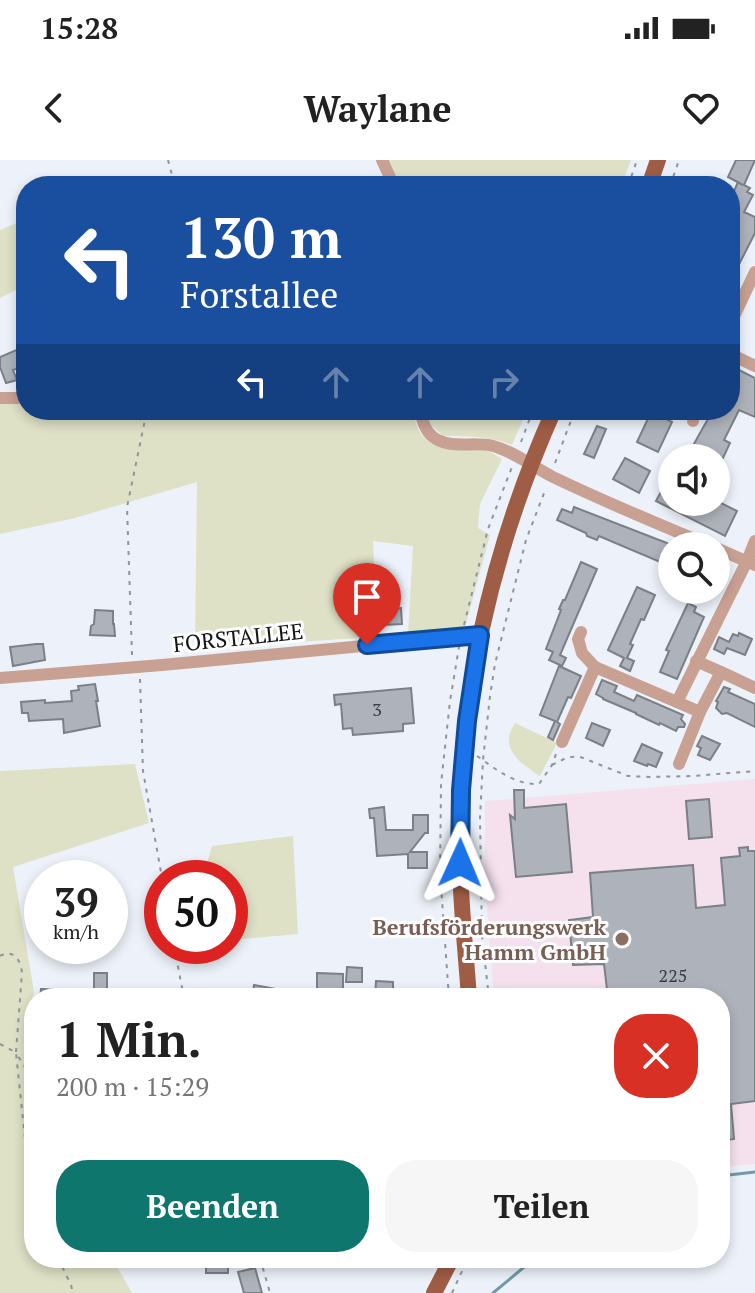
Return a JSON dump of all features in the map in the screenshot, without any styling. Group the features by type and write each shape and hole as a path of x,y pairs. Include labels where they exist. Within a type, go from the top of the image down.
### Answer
{"main road":[{"path":"468,988 460,863 461,790 467,721 480,635 499,561 531,465 550,420"},
{"path":"434,1293 447,1268"}],"street":[{"path":"740,304 755,272"},
{"path":"423,420 427,431 443,442 494,446 516,455 550,476 679,532"},
{"path":"677,702 696,661 751,563 755,541"},
{"path":"730,554 751,563"},
{"path":"581,632 578,639 582,653 595,667 700,712"},
{"name":"FORSTALLEE","path":"0,678 480,635"},
{"path":"696,661 755,688"},
{"path":"562,742 595,667"},
{"path":"679,764 700,712 721,672"}],"path":[{"path":"145,420 127,507 132,656 139,675 143,771 159,860"},
{"path":"461,636 488,529 529,420"},
{"path":"490,988 482,936 480,818 483,760 495,664 526,540 571,420"},
{"path":"465,747 505,775 528,785 539,784 562,742"},
{"path":"552,765 578,756 628,776 693,776 755,771"},
{"path":"0,956 12,954 21,964 16,1053 24,1129"},
{"path":"177,964 182,988"},
{"path":"0,1044 16,1053 24,1066"},
{"path":"63,1268 73,1293"},
{"path":"263,1268 270,1293"},
{"path":"452,1293 463,1268"}],"shaded area":[{"name":"Berufsförderungswerk Hamm GmbH","path":"755,779 755,1164 730,1166 730,988 493,988 485,881 485,801"}],"green space":[{"path":"384,160 631,160 625,176 391,176"},
{"path":"16,223 16,290 0,298 0,230"},
{"path":"16,403 16,420 415,420 422,435 433,445 460,450 482,449 494,454 502,459 480,504 478,528 490,535 461,642 438,643 408,635 413,546 373,541 377,637 195,648 197,482 75,518 0,534 0,404"},
{"path":"429,420 523,420 512,445 487,438 443,436"},
{"path":"515,723 557,743 540,776 521,762 510,747 509,737"},
{"path":"135,764 149,823 35,860 24,860 24,863 13,867 24,932 24,964 29,964 33,988 24,988 24,1268 118,1268 132,1293 0,1293 0,771"},
{"path":"293,836 298,934 248,938 248,860 208,860 212,846"}],"building":[{"path":"736,160 755,160 744,185 750,188 747,192 753,195 744,212 755,217 755,233 740,262 740,176 728,176"},
{"path":"16,350 16,369 13,370 16,380 6,383 0,357"},
{"path":"740,370 755,378 755,417 740,410"},
{"path":"647,420 672,422 662,444 658,444 658,452 637,442"},
{"path":"707,420 734,420 724,440 730,443 694,444"},
{"path":"597,426 606,429 594,458 584,454"},
{"path":"625,458 650,471 639,493 613,479"},
{"path":"574,507 658,540 658,561 599,536 597,540 587,536 557,520 562,509 572,513"},
{"path":"730,508 737,511 727,532 717,532 686,516 730,516"},
{"path":"581,562 597,569 560,655 566,658 562,666 549,660 553,652 546,649 559,609"},
{"path":"637,587 655,595 630,644 633,645 627,658 634,661 630,671 620,666 624,658 608,650"},
{"path":"688,604 696,607 694,612 704,617 677,679 660,672 669,651 666,650"},
{"path":"401,608 402,624 382,625 381,609"},
{"path":"95,610 113,611 115,636 90,635"},
{"path":"739,633 752,639 745,655 727,648 724,654 714,649 719,637 729,642 733,634 738,636"},
{"path":"43,644 45,660 13,666 10,647"},
{"path":"559,666 581,676 557,722 560,724 553,740 548,737 555,721 540,715"},
{"path":"602,680 617,686 614,692 634,701 637,695 683,715 684,727 678,727 676,731 603,699 596,694"},
{"path":"95,684 100,726 64,733 63,719 29,721 28,713 22,713 21,702 72,701 71,691 79,690 78,686"},
{"path":"724,687 730,689 728,692 755,704 755,727 727,713 722,714 716,708 716,701"},
{"path":"411,688 414,723 403,724 403,731 353,735 352,728 343,729 341,704 335,705 334,695"},
{"path":"592,723 610,730 603,746 586,738"},
{"path":"702,736 720,744 710,760 698,755 701,748 697,746"},
{"path":"642,744 662,753 656,767 634,761"},
{"path":"514,790 524,790 524,808 566,804 572,872 516,877 510,815 515,819"},
{"path":"709,799 712,837 689,839 686,801"},
{"path":"384,807 386,830 413,830 413,815 428,815 428,833 410,852 427,852 427,868 408,868 408,854 377,856 374,818 370,818 369,809"},
{"path":"748,847 748,851 755,851 755,1101 731,1104 734,1139 730,1140 730,988 607,988 604,964 573,965 569,920 593,917 590,873 693,865 696,908 725,905 721,858 740,856 739,848"},
{"path":"347,967 362,968 362,982 346,982"},
{"path":"94,973 107,973 107,988 94,988"},
{"path":"317,973 343,974 343,988 317,988"},
{"path":"376,981 393,982 393,988 376,988"},
{"path":"206,1268 228,1268 228,1273 206,1273"},
{"path":"255,1268 262,1293 244,1293 238,1272"}],"waterway":[{"path":"730,1175 755,1172"},
{"path":"493,1293 523,1268"}],"place":[{"name":"Berufsförderungswerk Hamm GmbH","path":"622,939"}],"route":[{"path":"367,645 480,635 467,721 461,790 460,863"}]}
